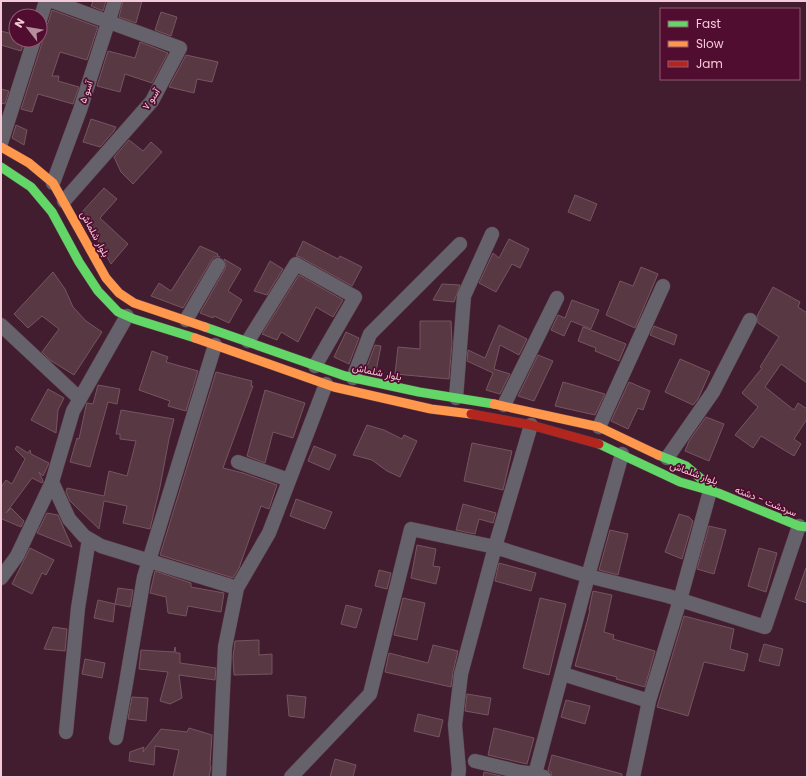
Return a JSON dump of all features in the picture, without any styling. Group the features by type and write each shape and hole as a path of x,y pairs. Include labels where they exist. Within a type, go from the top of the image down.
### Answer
{"main road":[{"name":"بلوار شلماش","path":"1,147 29,163 53,182 106,278 119,293 134,303 353,378 419,392 504,405 599,426 644,449 686,466 714,492"},
{"name":"بلوار شلماش","path":"1,168 31,187 52,212 79,262 98,291 118,312 134,319 215,345 326,384 431,409 453,411 532,425 596,442 680,482 714,492"},
{"path":"638,462 644,455 644,449"},
{"path":"649,467 648,457 660,456"},
{"name":"سردشت - دشته","path":"714,492 803,527"}],"street":[{"path":"52,1 108,23"},
{"name":"آسو ۵","path":"53,182 80,110 115,1"},
{"name":"آسو ۷","path":"64,201 152,101 180,48 108,23"},
{"path":"1,143 31,48"},
{"path":"456,398 464,296 492,234"},
{"path":"353,378 370,334 460,244"},
{"path":"248,341 296,264 355,297 316,366"},
{"path":"186,320 218,265"},
{"path":"599,426 663,286"},
{"path":"504,405 557,298"},
{"path":"1,578 17,556 52,482 73,411 127,316"},
{"path":"660,456 713,392 750,320"},
{"path":"1,325 80,399"},
{"path":"116,738 144,577 215,345"},
{"path":"219,777 225,647 237,588 269,533 326,384"},
{"path":"458,777 459,770 454,725 461,674 495,547 532,425"},
{"path":"475,761 538,776 588,576 622,454"},
{"path":"238,462 289,480"},
{"path":"52,482 69,519 84,536 101,546 237,588"},
{"path":"633,777 648,701 714,492"},
{"path":"291,777 370,694 411,529 495,547 588,576 668,596 765,627 803,527"},
{"path":"66,732 78,608 89,539"},
{"path":"563,674 648,701"}],"building":[{"path":"93,1 106,1 103,11 91,6"},
{"path":"123,1 142,1 136,23 119,17"},
{"path":"52,10 98,27 87,60 60,52 52,76 59,76 58,81 79,87 73,104 38,94 32,112 21,109 40,48 48,48 48,23"},
{"path":"161,12 177,17 171,36 155,30"},
{"path":"1,31 8,33 8,47 1,45"},
{"path":"140,42 168,53 152,83 125,74 120,92 97,86 108,51 135,58"},
{"path":"11,48 22,48 21,51"},
{"path":"186,55 218,62 212,82 197,79 194,93 169,87"},
{"path":"1,89 9,91 5,104 1,103"},
{"path":"91,119 116,127 100,147 83,142"},
{"path":"16,125 27,130 24,145 12,138"},
{"path":"129,140 143,151 151,142 162,152 133,184 121,172 114,157"},
{"path":"104,188 117,199 100,218 128,244 111,264 82,212"},
{"path":"575,195 597,204 590,221 568,212"},
{"path":"509,239 529,249 520,268 512,264 496,292 479,283 493,253 499,258"},
{"path":"303,241 338,259 340,256 362,267 352,286 296,256"},
{"path":"200,246 218,254 217,255 220,257 214,257 211,261 183,308 151,296 159,283 171,291"},
{"path":"224,259 241,269 228,291 242,300 229,323 214,316 213,318 200,313 225,269 226,265"},
{"path":"270,261 283,269 267,295 254,291"},
{"path":"641,267 658,274 635,328 606,315 620,281 633,286"},
{"path":"53,272 65,289 73,307 86,321 102,332 74,375 50,360 42,352 59,329 42,316 28,328 14,314"},
{"path":"299,275 343,300 333,317 316,307 298,342 281,332 277,340 262,334"},
{"path":"442,284 460,285 454,302 433,300"},
{"path":"773,287 800,302 798,307 807,313 807,383 781,364 765,387 794,410 798,403 807,409 807,419 794,439 801,444 794,456 761,436 753,448 735,435 758,407 742,393 762,368 760,367 779,337 758,323 757,316"},
{"path":"572,300 599,310 591,329 571,321 564,336 551,330 558,315 565,318"},
{"path":"420,321 451,321 452,343 449,379 395,374 398,347 420,349"},
{"path":"499,325 527,339 519,355 500,345 494,369 510,374 500,394 486,390 493,373 467,361 468,350 485,358"},
{"path":"654,326 677,335 674,345 650,335"},
{"path":"583,327 626,344 619,361 595,351 596,348 578,341"},
{"path":"346,332 359,338 349,364 334,357"},
{"path":"375,345 381,346 376,371 366,369"},
{"path":"152,351 168,357 166,362 198,371 186,411 168,406 170,401 139,390"},
{"path":"538,355 553,361 534,401 518,396"},
{"path":"680,359 710,372 698,399 693,405 665,392"},
{"path":"216,372 252,381 251,386 253,386 223,468 243,473 277,485 269,509 261,506 239,568 233,578 160,555"},
{"path":"563,382 605,394 595,415 555,406"},
{"path":"629,382 650,391 643,410 638,408 628,429 611,421"},
{"path":"98,385 120,389 117,404 108,402 90,467 70,462 77,438 79,439 87,403 93,404"},
{"path":"48,389 64,398 58,410 56,433 31,420"},
{"path":"265,390 305,403 293,438 273,432 265,463 247,456"},
{"path":"121,410 174,419 150,529 123,523 127,506 104,501 99,529 70,501 66,492 67,488 104,496 109,471 127,476 136,441 120,439 120,434 116,434"},
{"path":"706,417 724,424 709,461 685,451 689,441"},
{"path":"367,425 384,430 402,439 404,435 417,441 400,477 387,471 372,460 353,455"},
{"path":"472,443 512,451 503,490 464,481"},
{"path":"17,446 28,453 30,450 31,454 49,463 43,476 39,472 43,481 42,483 32,478 6,513 11,508 24,521 21,527 2,519 1,520 1,487 6,480 12,484 25,459 15,449"},
{"path":"314,446 336,455 329,470 308,461"},
{"path":"296,499 332,512 325,529 290,516"},
{"path":"463,504 496,513 493,523 479,519 475,534 456,530"},
{"path":"47,513 58,515 72,547 37,533"},
{"path":"679,514 689,517 693,521 682,559 665,552"},
{"path":"709,526 726,530 714,574 697,569"},
{"path":"610,530 628,534 618,575 599,570"},
{"path":"417,545 436,549 433,566 440,567 436,584 411,578"},
{"path":"30,548 54,560 46,575 42,573 32,594 12,584"},
{"path":"759,548 777,553 766,592 748,586"},
{"path":"499,563 536,573 531,591 495,581"},
{"path":"806,568 807,569 807,603 795,599"},
{"path":"379,570 391,573 387,589 375,586"},
{"path":"155,571 191,583 191,587 224,593 221,612 188,606 186,616 168,613 166,597 150,593"},
{"path":"118,588 133,590 130,607 115,604"},
{"path":"593,591 612,595 604,632 614,635 613,639 655,651 645,687 616,679 617,677 575,666 590,610"},
{"path":"403,598 425,603 417,640 394,635"},
{"path":"540,598 566,604 549,675 523,668"},
{"path":"98,600 115,604 113,622 94,618"},
{"path":"346,605 362,609 356,628 341,624"},
{"path":"684,616 734,629 730,649 748,654 744,671 704,662 688,716 657,707"},
{"path":"53,627 67,629 65,651 44,649"},
{"path":"259,640 259,655 272,654 272,674 234,675 233,657 235,641"},
{"path":"764,644 783,649 779,666 759,661"},
{"path":"433,645 458,651 451,687 385,672 389,653 428,663"},
{"path":"175,647 176,653 180,653 180,663 216,668 215,680 179,675 182,698 170,704 160,701 168,672 139,669 141,650 174,652"},
{"path":"85,659 105,663 102,678 82,674"},
{"path":"467,694 491,698 488,715 465,711"},
{"path":"287,695 306,697 304,718 289,716"},
{"path":"132,697 148,698 146,721 128,719"},
{"path":"566,700 590,706 585,724 561,717"},
{"path":"418,714 443,720 439,737 414,731"},
{"path":"189,728 212,735 211,767 209,777 173,777 179,750 155,746 154,765 129,761 130,752 144,747 143,752 161,729 187,732"},
{"path":"494,728 534,738 527,764 488,755"},
{"path":"552,755 622,774 622,777 552,777 551,772 548,770"},
{"path":"335,759 356,765 353,777 330,777"},
{"path":"484,772 505,777 483,777"}],"traffic: fast":[{"path":"1,167 31,187 52,212 79,262 98,291 118,312 134,319 195,338"},
{"path":"205,327 345,376 419,392 494,404"},
{"path":"599,444 680,482 718,493 799,526 807,527"},
{"path":"658,455 686,466 712,488"}],"traffic: slow":[{"path":"1,147 29,163 53,183 106,278 119,293 134,303 205,327"},
{"path":"195,338 334,387 431,409 471,414"},
{"path":"494,404 599,427 658,455"}],"traffic: jam":[{"path":"471,414 531,425 599,444"}]}
